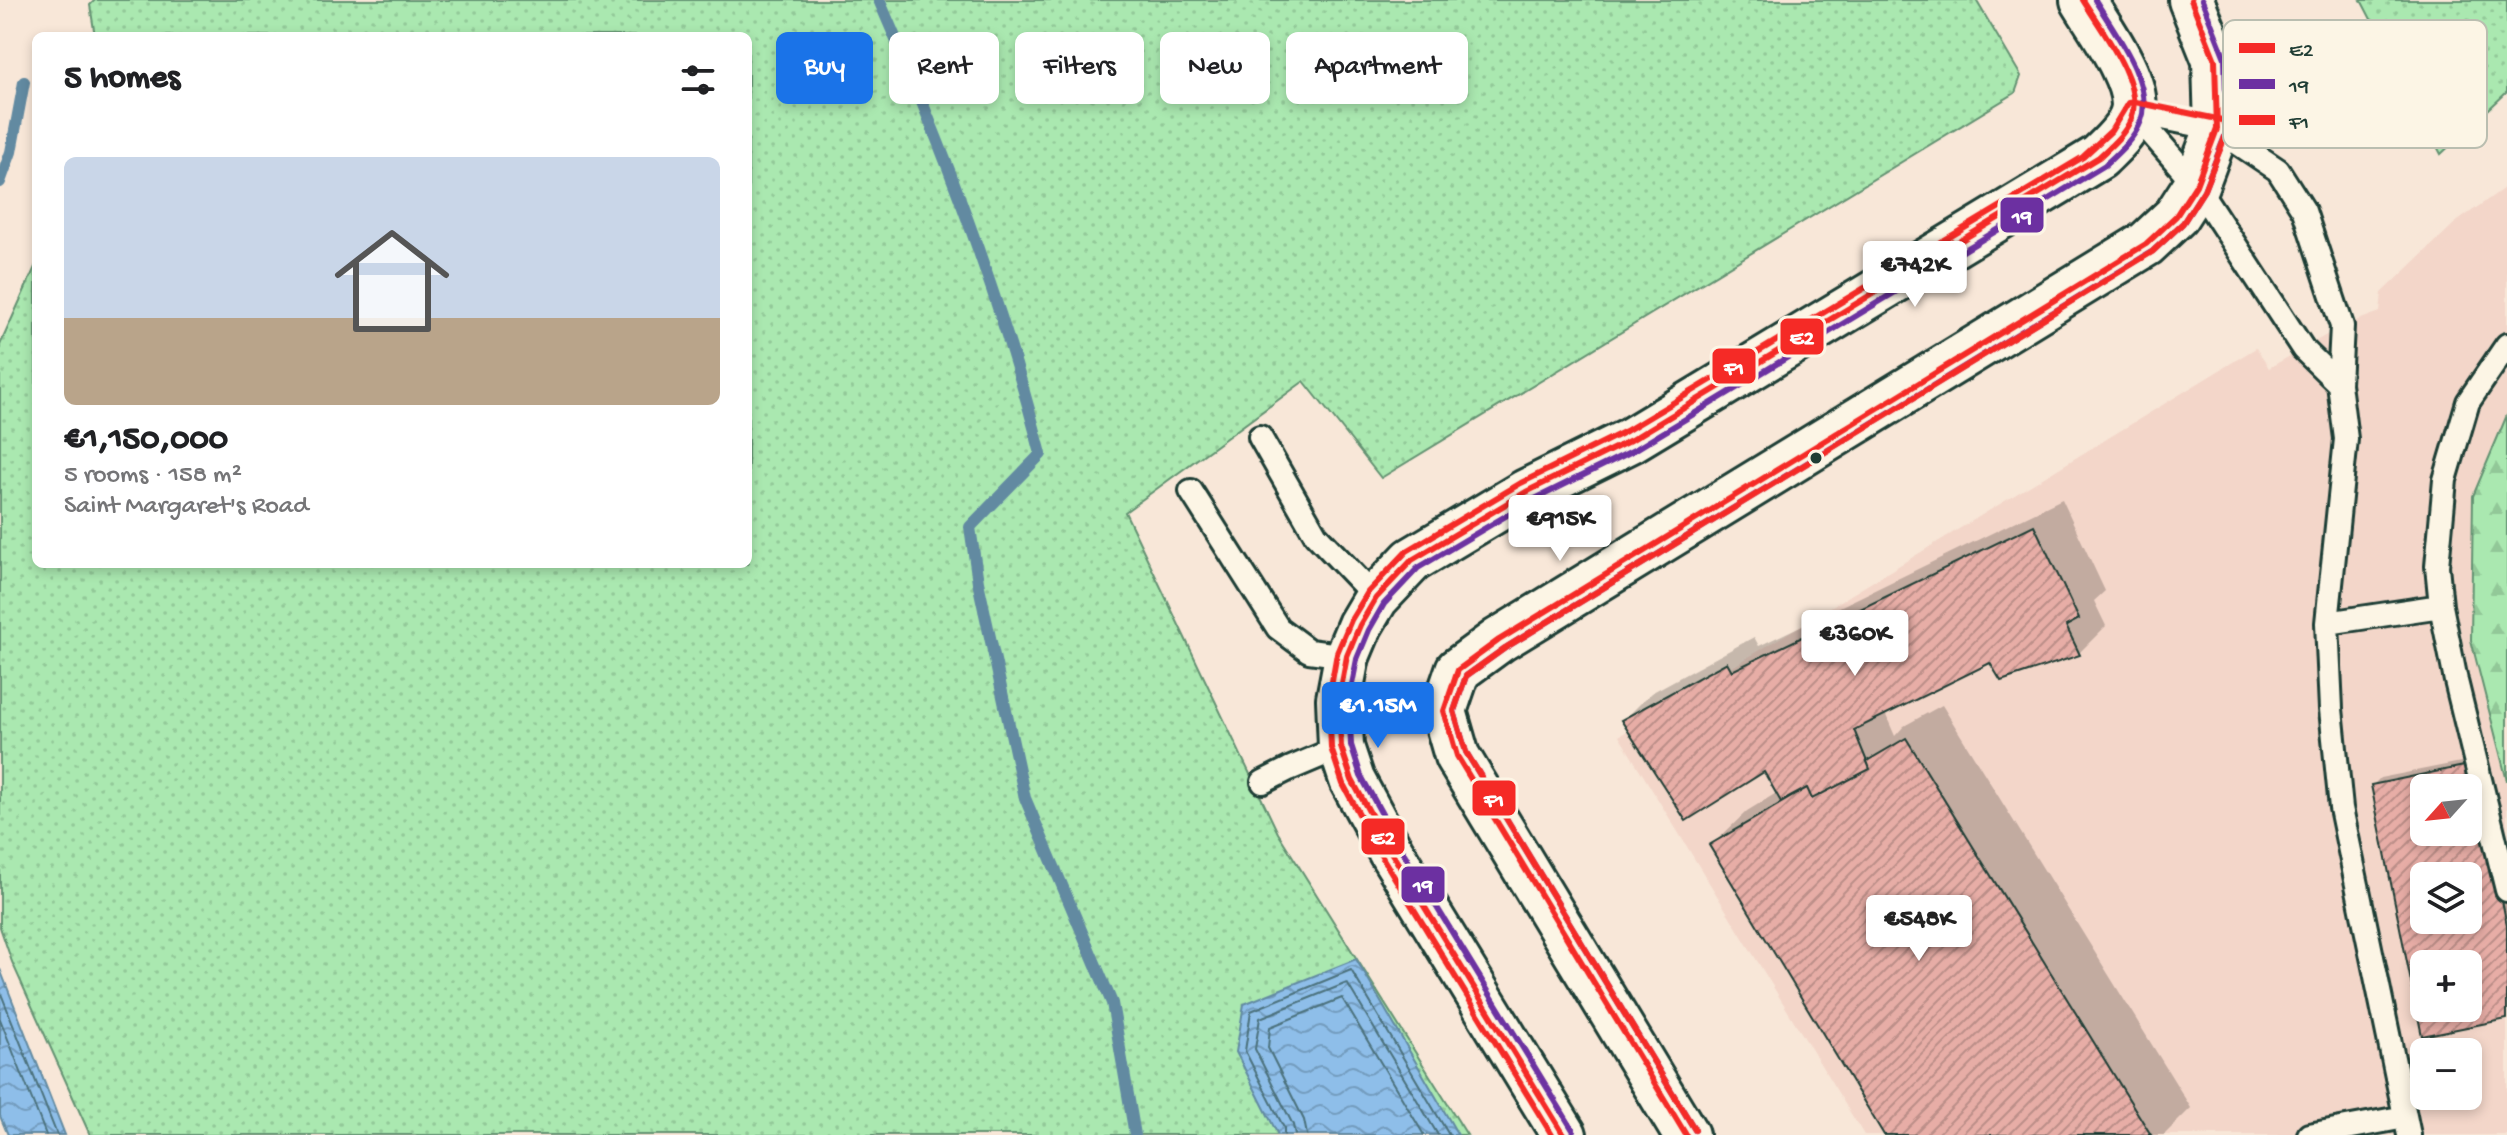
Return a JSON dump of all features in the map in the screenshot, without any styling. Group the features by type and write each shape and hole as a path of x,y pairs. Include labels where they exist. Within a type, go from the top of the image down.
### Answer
{"main road":[{"path":"1564,1135 1391,852 1352,780 1341,747 1339,699 1347,656 1360,625 1376,598 1412,560 1526,492 1631,440 2099,157 2119,137 2133,112 2129,77 2083,0"},
{"path":"1686,1135 1457,756 1444,711 1458,670 1499,640 2146,244 2176,216 2196,185 2217,129 2215,60 2191,0"}],"lane":[{"path":"2133,112 2217,129 2223,133"},
{"path":"2133,112 2196,185 2303,349 2339,384"},
{"path":"2245,148 2278,170 2304,211 2342,326 2339,384 2346,439 2327,623 2331,709 2341,808 2407,1126 2309,1135"},
{"path":"2507,345 2468,402 2445,480 2437,566 2441,606 2456,681 2507,890"},
{"path":"1260,437 1316,535 1376,598"},
{"path":"1191,491 1278,628 1309,651 1347,656"},
{"path":"2327,623 2441,606"},
{"path":"1263,782 1341,747"}],"shaded area":[{"path":"2507,186 2507,1135 1864,1135 1619,736 2256,348 2269,368 2342,326 2380,312 2382,293 2455,223"}],"green space":[{"path":"95,0 1976,0 2021,76 2015,93 1381,478 1304,381 1125,512 1278,833 1467,1135 90,1135 12,962 0,927 0,345 32,274 32,568 752,568 752,32 94,32 90,5"},
{"path":"2361,0 2507,0 2507,92 2487,111 2487,20 2371,20"},
{"path":"2507,415 2507,781 2471,640 2473,496"}],"water":[{"path":"1356,959 1458,1135 1278,1135 1236,1052 1244,1004"},
{"path":"0,969 65,1135 8,1135 0,1116"}],"building":[{"path":"2034,525 2079,619 2066,626 2080,655 2001,681 1990,663 1854,730 1870,769 1812,799 1807,788 1781,802 1764,772 1686,821 1621,720 1727,662 1732,671"},
{"path":"1906,738 2151,1135 1884,1135 1709,845 1807,788 1812,799 1870,769 1867,761"},
{"path":"2474,764 2476,774 2425,774"},
{"path":"2410,777 2410,846 2482,846 2482,803 2507,925 2507,1019 2422,1036 2419,1022 2482,1022 2482,950 2410,950 2410,977 2371,785"}],"waterway":[{"path":"879,0 969,224 1008,338 1041,454 970,527 978,582 1025,798 1112,1003 1135,1135"},
{"path":"0,182 11,152 24,82"}],"transit line":[{"name":"E2","path":"1564,1135 1391,852 1352,780 1341,747 1339,699 1347,656 1360,625 1376,598 1412,560 1526,492 1631,440 2099,157 2125,130 2134,105 2132,90 2119,57 2083,0"},
{"name":"19","path":"1573,1130 1400,847 1361,776 1351,745 1349,700 1357,659 1369,630 1384,604 1418,568 1531,501 1636,449 2105,165 2134,134 2144,106 2130,58 2095,0"},
{"name":"E2","path":"1686,1135 1457,756 1444,711 1458,670 1499,640 2146,244 2176,216 2196,185 2217,129 2215,60 2191,0"},
{"name":"19","path":"2202,0 2223,53"},
{"name":"F1","path":"1552,1135 1382,857 1343,784 1331,748 1329,698 1337,653 1351,620 1368,592 1407,551 1521,483 1626,431 2083,157 2111,131 2128,103 2223,121"},
{"name":"19","path":"1695,1130 1466,752 1454,711 1466,676 1505,648 2153,251 2183,223 2204,190 2223,141"},
{"name":"F1","path":"1695,1130 1466,752 1454,711 1466,676 1505,648 2152,252 2183,223 2204,190 2223,142"}]}
